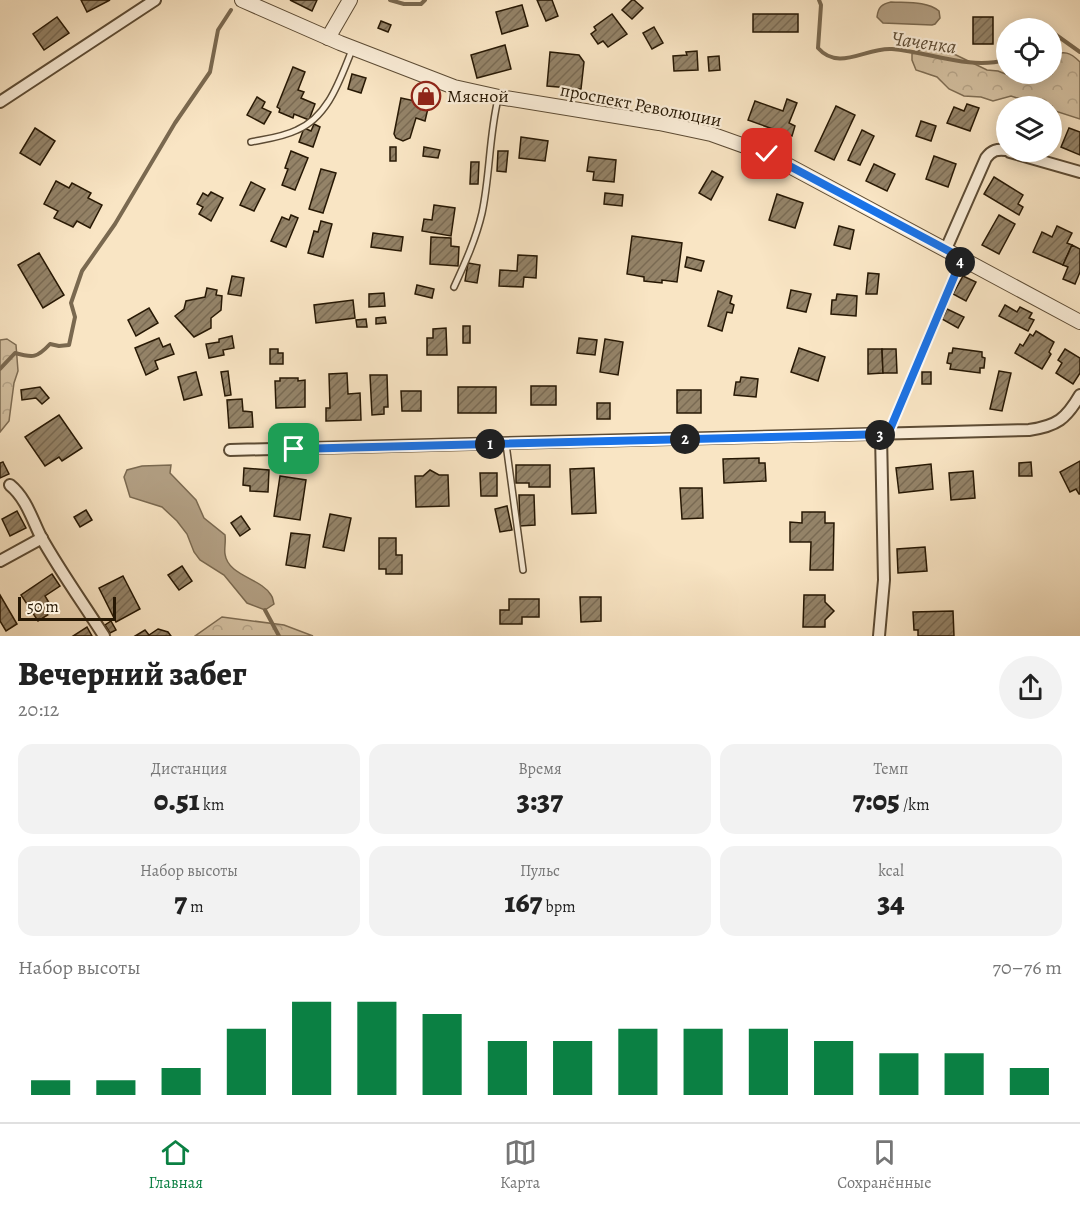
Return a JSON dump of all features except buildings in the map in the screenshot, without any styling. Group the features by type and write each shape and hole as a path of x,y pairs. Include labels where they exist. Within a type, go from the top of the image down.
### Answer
{"street":[{"path":"0,102 155,0"},
{"name":"проспект Революции","path":"242,0 352,48 454,87 711,134 767,154 1080,322"},
{"path":"328,38 350,0"},
{"path":"946,249 986,158 989,153 996,150"},
{"path":"1046,162 1080,172"},
{"path":"230,450 1029,430 1046,428 1061,421 1080,395"},
{"path":"879,636 884,580 885,434"},
{"path":"10,485 16,490 42,538 104,636"},
{"path":"0,561 42,538"}],"lane":[{"path":"251,142 297,130 313,121 325,107 334,91 352,48"},
{"path":"454,287 476,236 482,211 494,117 499,97"},
{"path":"885,434 962,258"},
{"path":"506,444 523,570"}],"green space":[{"path":"922,49 934,49 938,52 954,54 987,70 996,71 996,84 1062,84 1062,53 1070,54 1080,62 1080,119 1062,113 1062,96 996,96 996,100 993,101 981,97 964,96 949,89 937,77 916,70 912,54"},
{"path":"7,339 16,345 18,371 14,383 9,421 0,432 0,340"},
{"path":"222,617 284,625 313,636 195,636"}],"shaded area":[{"path":"891,2 929,6 939,11 940,18 932,25 883,23 877,17 879,8"},
{"path":"171,465 170,473 196,500 204,518 225,535 227,561 238,572 266,589 272,596 274,604 265,610 247,603 224,575 200,560 187,534 162,507 130,497 124,477 127,470 142,466"}],"waterway":[{"name":"Чаченка","path":"390,0 404,4 421,4 425,0"},
{"name":"Чаченка","path":"819,0 821,5 818,48 826,55 844,58 882,49 892,49 963,62 996,62"},
{"path":"0,369 15,353 34,356 50,344 69,345 75,317 71,303 82,271 115,224 175,123 210,72 218,30 231,10"},
{"name":"Чаченка","path":"1062,39 1080,52"},
{"path":"265,610 279,636"}],"place":[{"name":"Мясной","path":"426,96"}],"route":[{"path":"294,449 888,434 962,258 767,154"}]}
